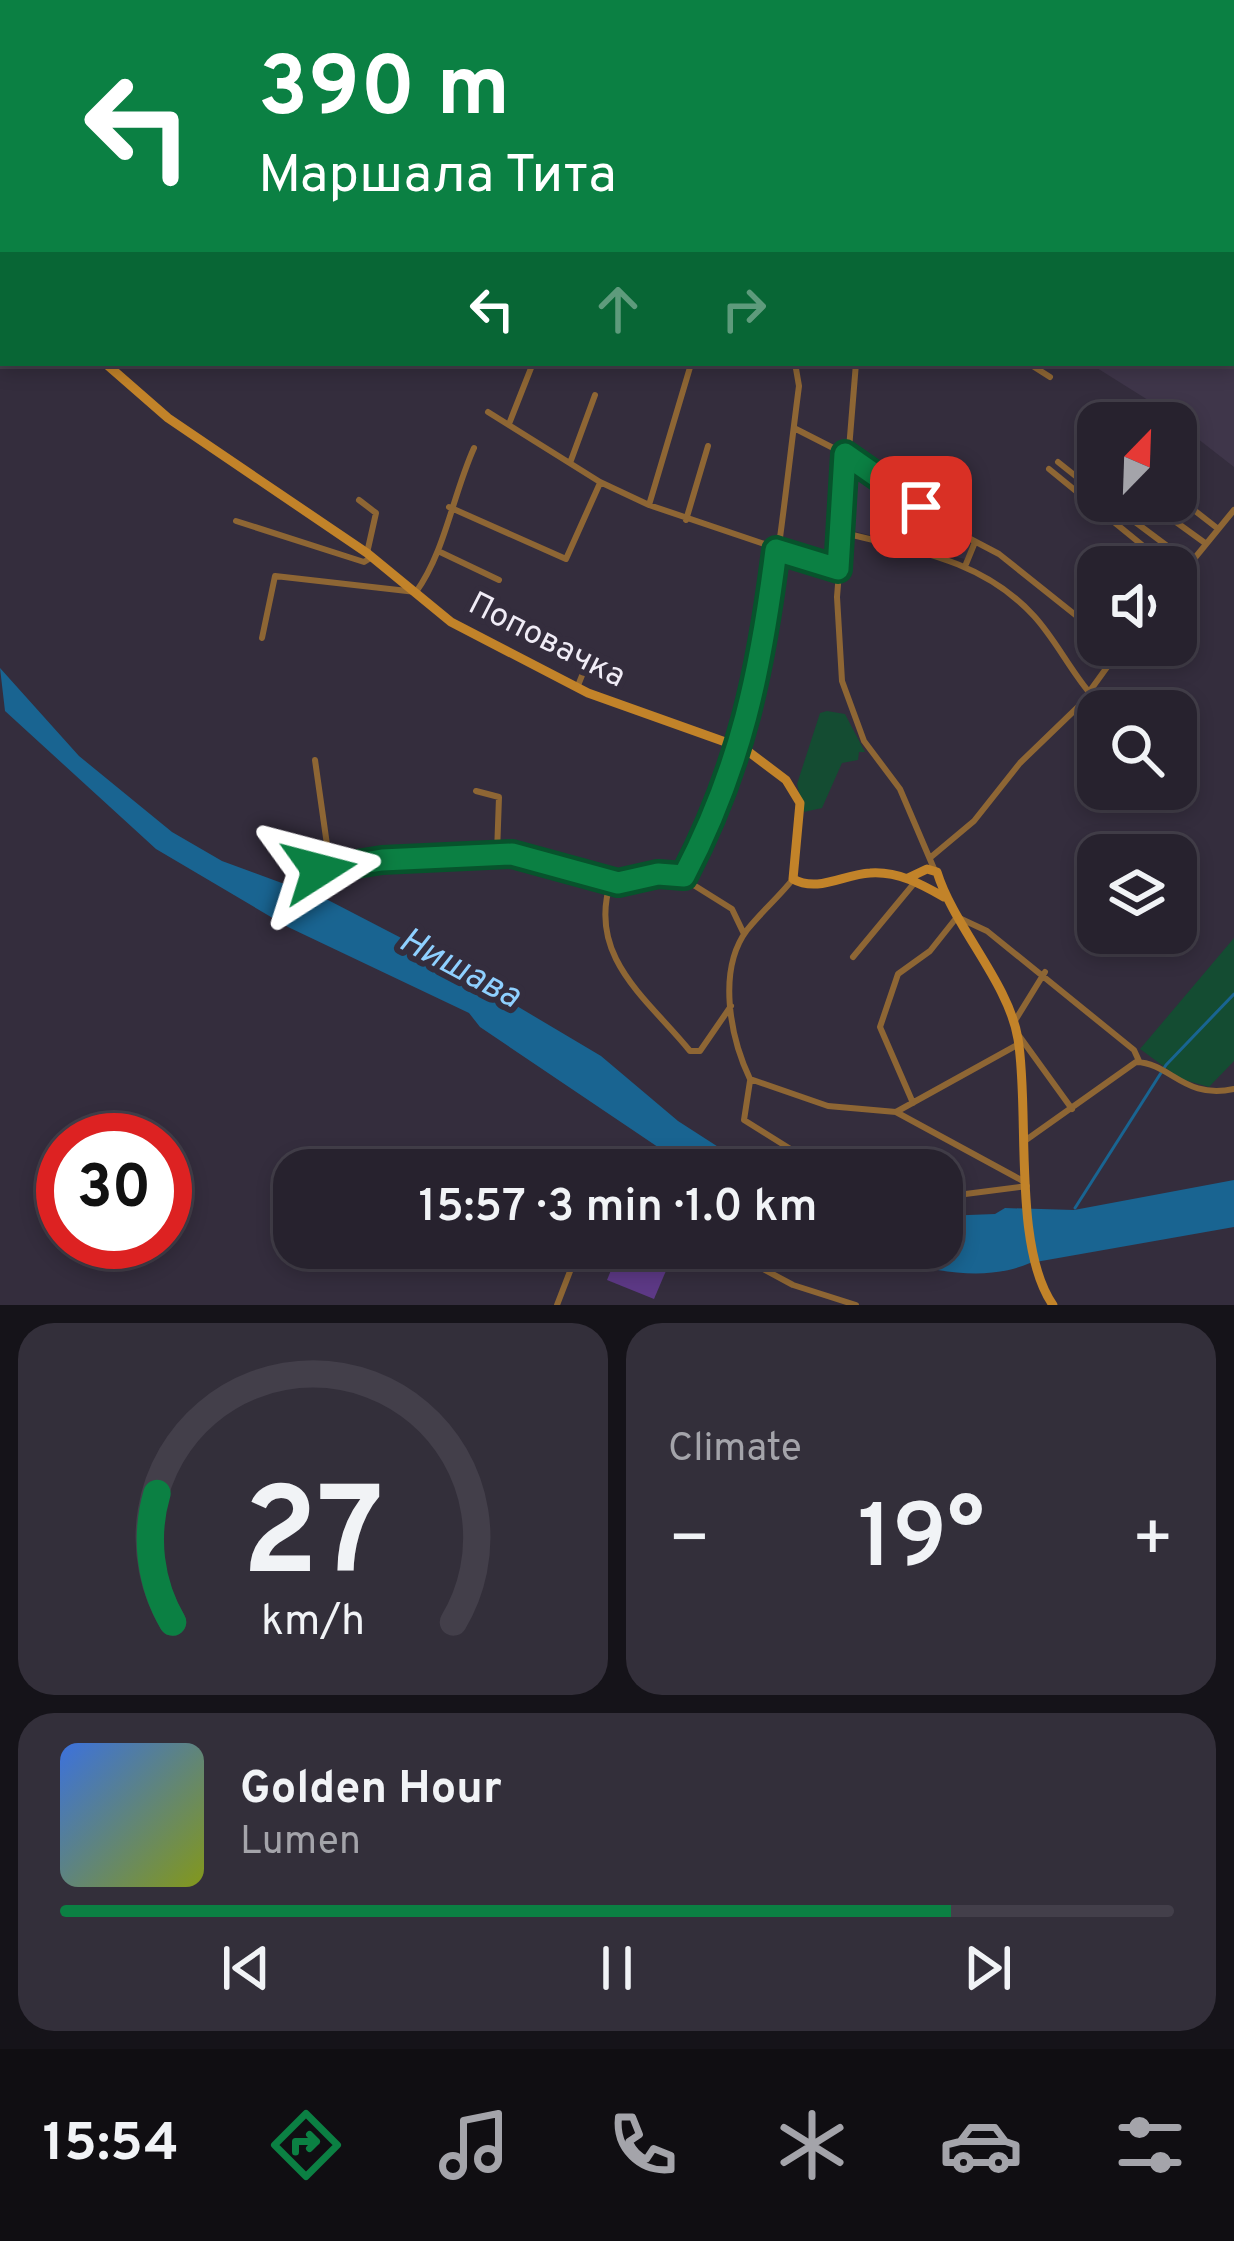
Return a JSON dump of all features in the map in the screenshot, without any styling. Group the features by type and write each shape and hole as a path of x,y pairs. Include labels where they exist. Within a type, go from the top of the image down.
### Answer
{"street":[{"name":"Поповачка","path":"108,366 168,418 370,555 451,622 577,688 740,746 779,773 799,800 793,879"},
{"path":"509,424 532,366"},
{"path":"649,505 690,366"},
{"path":"684,876 740,746 760,675 799,386 796,366"},
{"path":"856,366 838,569 838,651 845,697 870,752 900,789 926,874 957,917 1014,1023 1029,1203 1040,1276 1052,1304"},
{"path":"1033,366 1050,377"},
{"path":"570,463 595,395"},
{"path":"488,412 600,482 649,505 838,569"},
{"path":"794,428 845,454 999,554 1077,616"},
{"path":"686,520 708,446"},
{"path":"262,638 275,576 416,592 438,551 449,507 474,448"},
{"path":"1058,462 1077,477"},
{"path":"1049,469 1141,546"},
{"path":"449,507 566,560 600,482"},
{"path":"236,521 364,562 370,555 376,513 359,500"},
{"path":"1197,554 1234,510"},
{"path":"1197,512 1217,528"},
{"path":"1135,522 1167,546"},
{"path":"1176,522 1205,543"},
{"path":"840,532 966,564 1000,584 1033,614 1088,690"},
{"path":"966,564 975,542"},
{"path":"438,551 499,580"},
{"path":"521,629 599,666"},
{"path":"577,688 587,662"},
{"path":"853,957 1020,763 1077,704"},
{"path":"315,760 330,866"},
{"path":"476,791 499,797 496,854"},
{"path":"319,870 496,854 533,857 611,881 684,876 736,913 758,918"},
{"path":"790,1149 743,1120 750,1079 736,1047 731,966 744,934 793,879 809,884 870,873 926,874"},
{"path":"611,881 604,906 609,947 632,989 690,1051 700,1051 732,1005"},
{"path":"736,913 744,934"},
{"path":"957,917 977,924 1044,974 1134,1050 1139,1061 1190,1087 1234,1089"},
{"path":"913,1102 899,1060 881,1030 882,1021 898,974 930,951 957,917"},
{"path":"1014,1023 1044,974"},
{"path":"896,1112 1018,1039"},
{"path":"1018,1039 1072,1109"},
{"path":"1023,1142 1139,1061"},
{"path":"750,1079 828,1106 896,1112 1027,1185"},
{"path":"963,1193 1027,1185"},
{"path":"557,1305 571,1269"},
{"path":"762,1269 793,1286 856,1305"}],"shaded area":[{"path":"1094,366 1234,366 1234,467 1197,438 1197,402 1151,402"},
{"path":"852,463 971,544 965,559 849,530"}],"green space":[{"path":"820,713 845,714 865,752 859,752 858,760 842,763 822,808 804,812 797,784"},
{"path":"1234,938 1234,1061 1209,1087 1181,1079 1140,1049"}],"water":[{"path":"0,668 79,756 172,832 222,861 328,900 409,942 601,1056 678,1121 721,1149 661,1149 480,1027 469,1013 288,927 156,849 5,711"},
{"path":"1234,1180 1234,1227 1009,1270 964,1273 936,1269 963,1269 963,1215 995,1214 1005,1208 1074,1210"}],"building":[{"path":"611,1269 667,1269 654,1299 607,1280"}],"waterway":[{"path":"1075,1208 1166,1065 1234,994"}],"route":[{"path":"319,870 382,860 512,854 618,883 658,874 684,876 735,762 753,705 776,550 838,569 845,454 921,507"}],"water label":[{"name":"Нишава","path":"461,966"}]}
